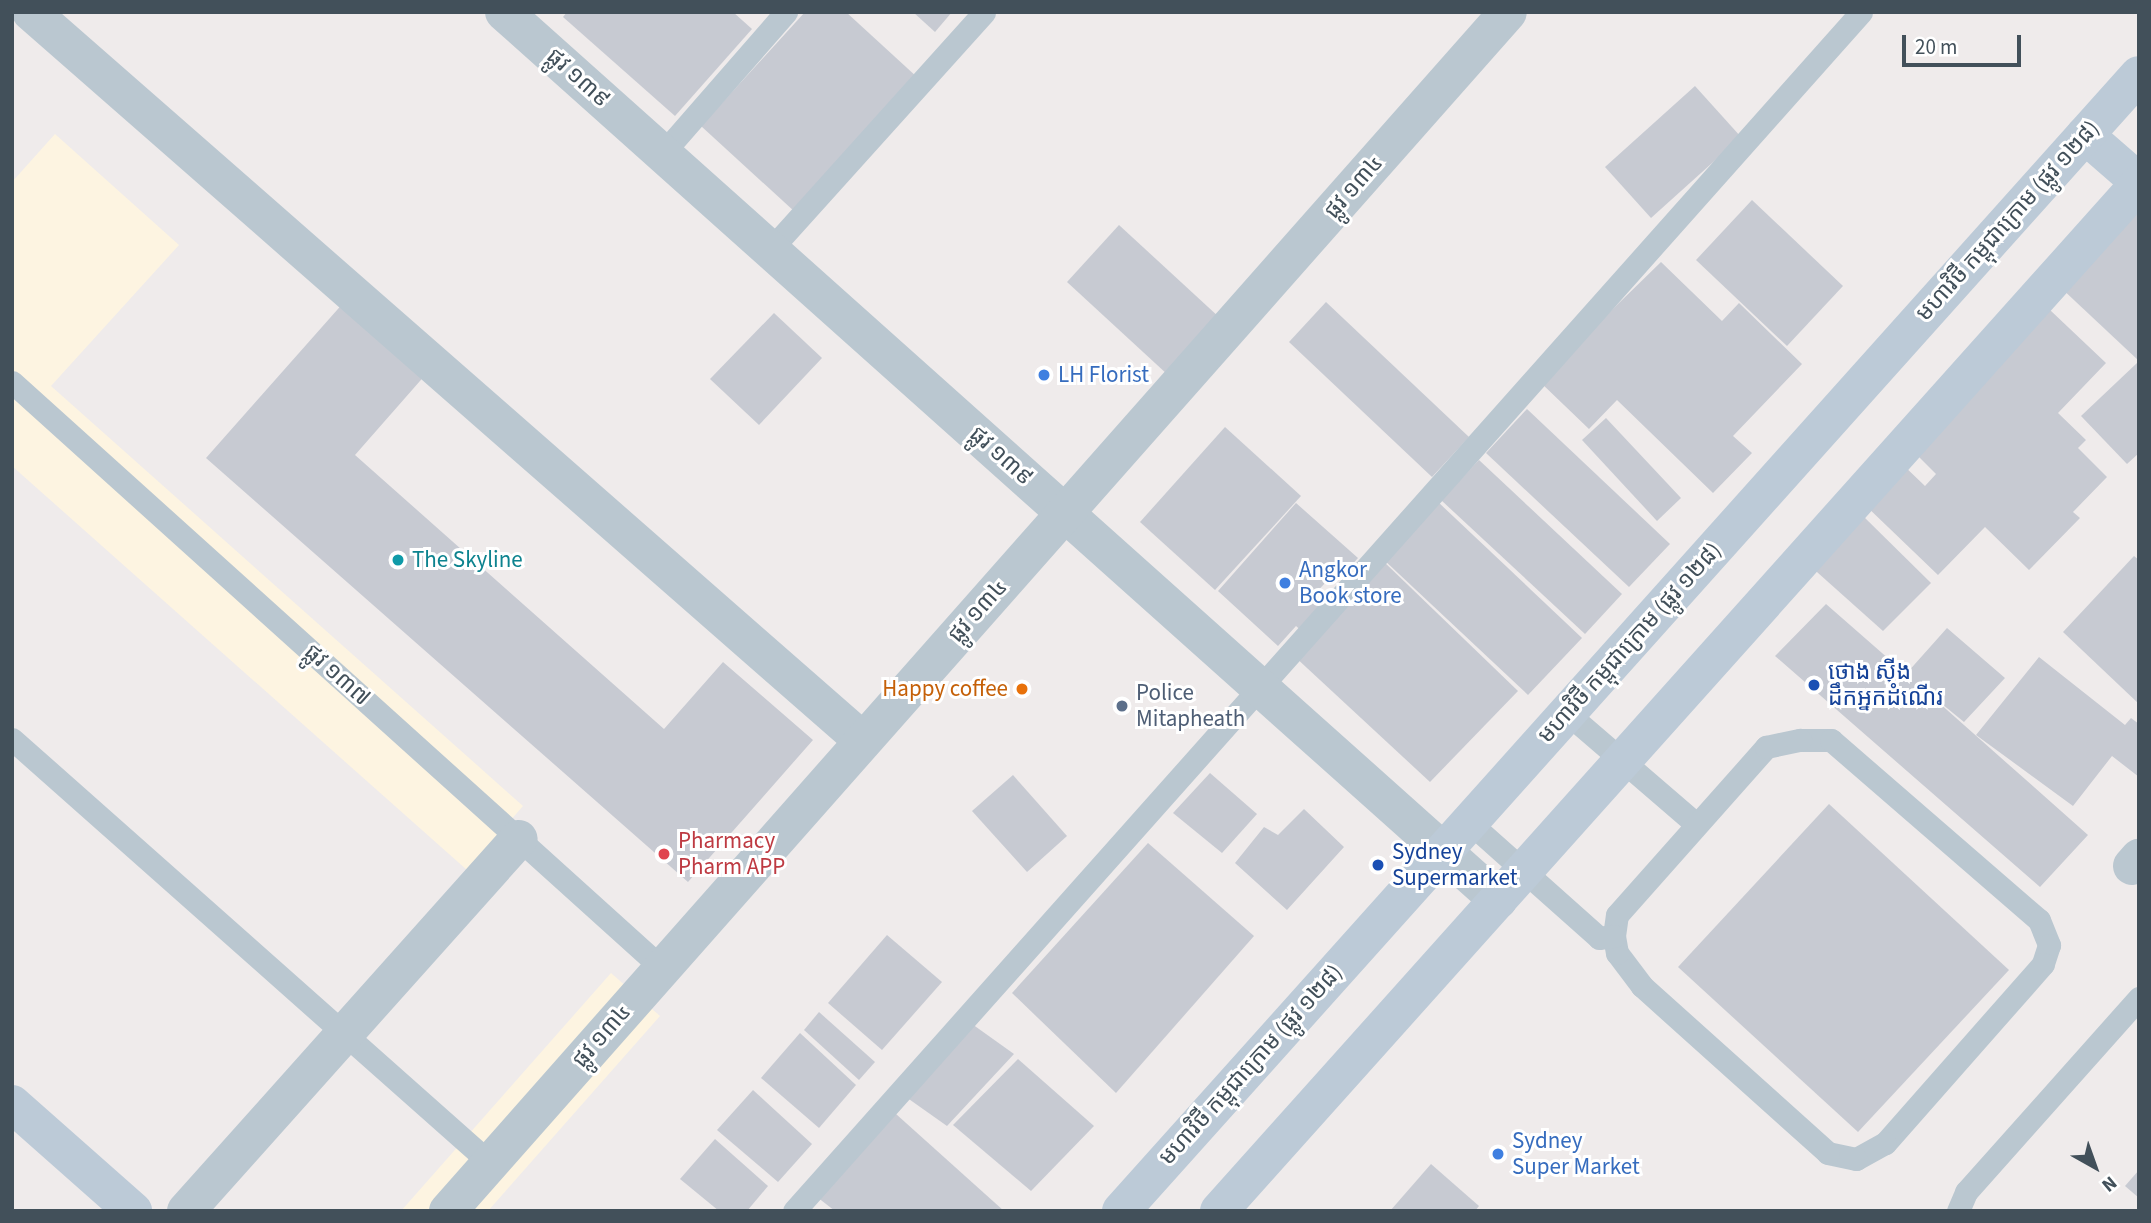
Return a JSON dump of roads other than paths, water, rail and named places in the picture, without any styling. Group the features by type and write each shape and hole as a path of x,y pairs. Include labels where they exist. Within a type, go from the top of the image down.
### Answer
{"main road":[{"name":"មហាវិថី កម្ពុជាក្រោម (ផ្លូវ ១២៨)","path":"1121,1211 2139,75"},
{"path":"1219,1211 2139,183 2085,135"},
{"path":"12,1104 133,1211"}],"street":[{"path":"31,12 863,741"},
{"name":"ផ្លូវ ១៣៩","path":"504,12 1498,900"},
{"name":"ផ្លូវ ១៣៤","path":"448,1211 1508,12"},
{"path":"186,1211 519,839"}],"lane":[{"path":"662,154 786,12"},
{"path":"770,250 984,12"},
{"path":"794,1211 1861,12"},
{"name":"ផ្លូវ ១៣៧","path":"12,382 662,968"},
{"path":"1567,713 1695,823"},
{"path":"12,739 490,1163"},
{"path":"1831,740 2039,920 2049,945 2043,964 1885,1143 1856,1159 1828,1153 1642,986 1617,953 1614,936 1617,915 1695,823 1766,747 1831,740"},
{"path":"1469,822 1598,938 1614,936"},
{"path":"1958,1211 1966,1192 2139,998"}],"place":[{"name":"LH Florist","path":"1044,375"},
{"name":"The Skyline","path":"398,560"},
{"name":"Angkor Book store","path":"1285,583"},
{"name":"ថោង ស៊ីង ដឹកអ្នកដំណើរ","path":"1814,685"},
{"name":"Happy coffee","path":"1022,689"},
{"name":"Police Mitapheath","path":"1122,706"},
{"name":"Pharmacy Pharm APP","path":"664,854"},
{"name":"Sydney Supermarket","path":"1378,865"},
{"name":"Sydney Super Market","path":"1498,1154"}]}
